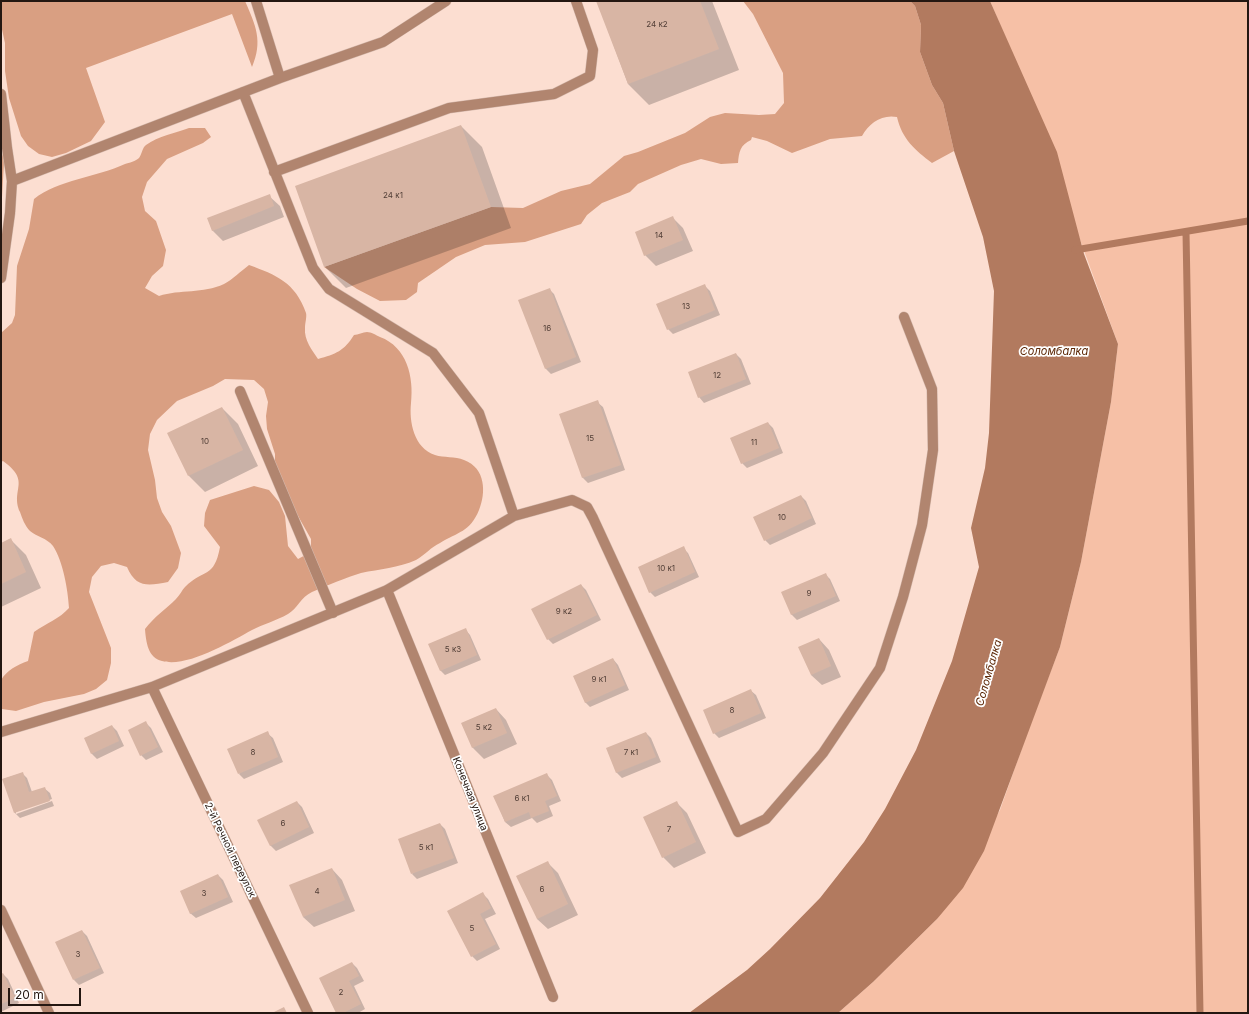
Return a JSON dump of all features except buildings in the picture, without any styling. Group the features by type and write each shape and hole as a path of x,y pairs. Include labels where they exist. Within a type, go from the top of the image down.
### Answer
{"street":[{"path":"256,1 280,78"},
{"path":"12,181 280,78 383,42 446,1"},
{"path":"274,172 449,108 554,94 590,76 594,50 576,1"},
{"path":"243,92 312,268 329,288 433,354 479,413 514,516"},
{"path":"1,94 12,181 10,213 1,278"},
{"path":"1,732 152,687 388,590 514,516 572,500 587,507 738,832 766,819 823,753 880,668 903,597 922,525 933,450 932,389 904,317"},
{"path":"240,391 333,613"},
{"name":"Конечная улица","path":"388,590 553,997"},
{"name":"2-й Речной переулок","path":"152,687 308,1013"},
{"path":"1,910 49,1013"}],"shaded area":[{"path":"1,1 245,1 257,34 257,49 252,67 232,14 86,68 105,122 91,141 66,153 52,157 39,154 28,146 21,136 9,98 5,71 5,43 1,25"},
{"path":"743,1 910,1 915,6 921,25 920,52 932,85 943,103 954,151 932,163 906,138 899,125 897,117 891,116 876,120 868,127 862,136 830,139 792,153 767,141 752,137 751,140 742,147 738,163 721,164 701,159 681,165 638,184 630,192 602,203 587,215 581,224 525,242 485,245 456,257 418,283 417,292 406,300 380,301 357,289 324,267 491,207 523,208 561,191 590,184 624,156 685,133 710,117 725,113 759,115 775,114 784,103 783,73 753,14"},
{"path":"990,1 1248,1 1248,1013 838,1013 873,982 937,919 1000,810 1060,647 1081,562 1111,402 1118,344 1011,50"},
{"path":"189,128 205,128 211,137 203,143 167,159 147,182 142,197 145,211 156,221 166,250 163,266 152,276 145,288 159,296 208,289 224,284 249,265 268,272 284,281 302,302 306,313 305,332 307,341 318,359 339,351 347,345 354,335 364,332 372,333 389,342 397,348 402,355 410,373 412,393 411,418 414,434 422,447 428,452 435,455 464,460 477,469 483,489 483,496 479,510 472,523 463,531 437,545 416,560 396,567 361,573 308,594 288,614 256,628 208,653 184,661 172,662 157,659 149,649 145,629 176,599 185,587 211,569 218,557 220,547 204,526 205,513 210,500 254,486 269,490 279,502 285,516 288,546 298,559 311,552 311,539 298,516 288,507 275,469 275,454 267,429 266,416 268,402 264,389 254,380 225,379 213,386 177,401 157,420 150,434 148,450 155,480 157,498 162,512 171,526 181,553 178,568 168,582 149,585 143,584 134,579 127,567 114,563 101,566 92,577 89,592 111,648 111,663 107,680 96,689 84,694 44,702 16,711 2,709 1,680 6,673 13,668 28,661 34,632 57,618 69,608 64,576 57,552 51,543 30,531 27,527 18,504 17,497 19,486 16,475 12,468 3,461 1,462 1,333 12,323 15,315 17,266 29,229 34,199 54,187 134,161 139,158 145,146 151,142 161,137"},
{"path":"1,145 4,162 1,215"}],"water":[{"name":"Соломбалка","path":"910,1 990,1 1057,152 1084,254 1118,344 1111,402 1081,562 1060,647 984,851 963,888 937,919 873,982 838,1013 689,1013 747,970 770,949 820,898 864,842 885,809 916,750 952,661 979,567 971,528 985,468 989,433 994,291 983,237 954,151 943,103 932,85 920,52 921,25 915,6"}],"waterway":[{"path":"1075,250 1248,221"},
{"path":"1186,232 1200,1013"}]}
